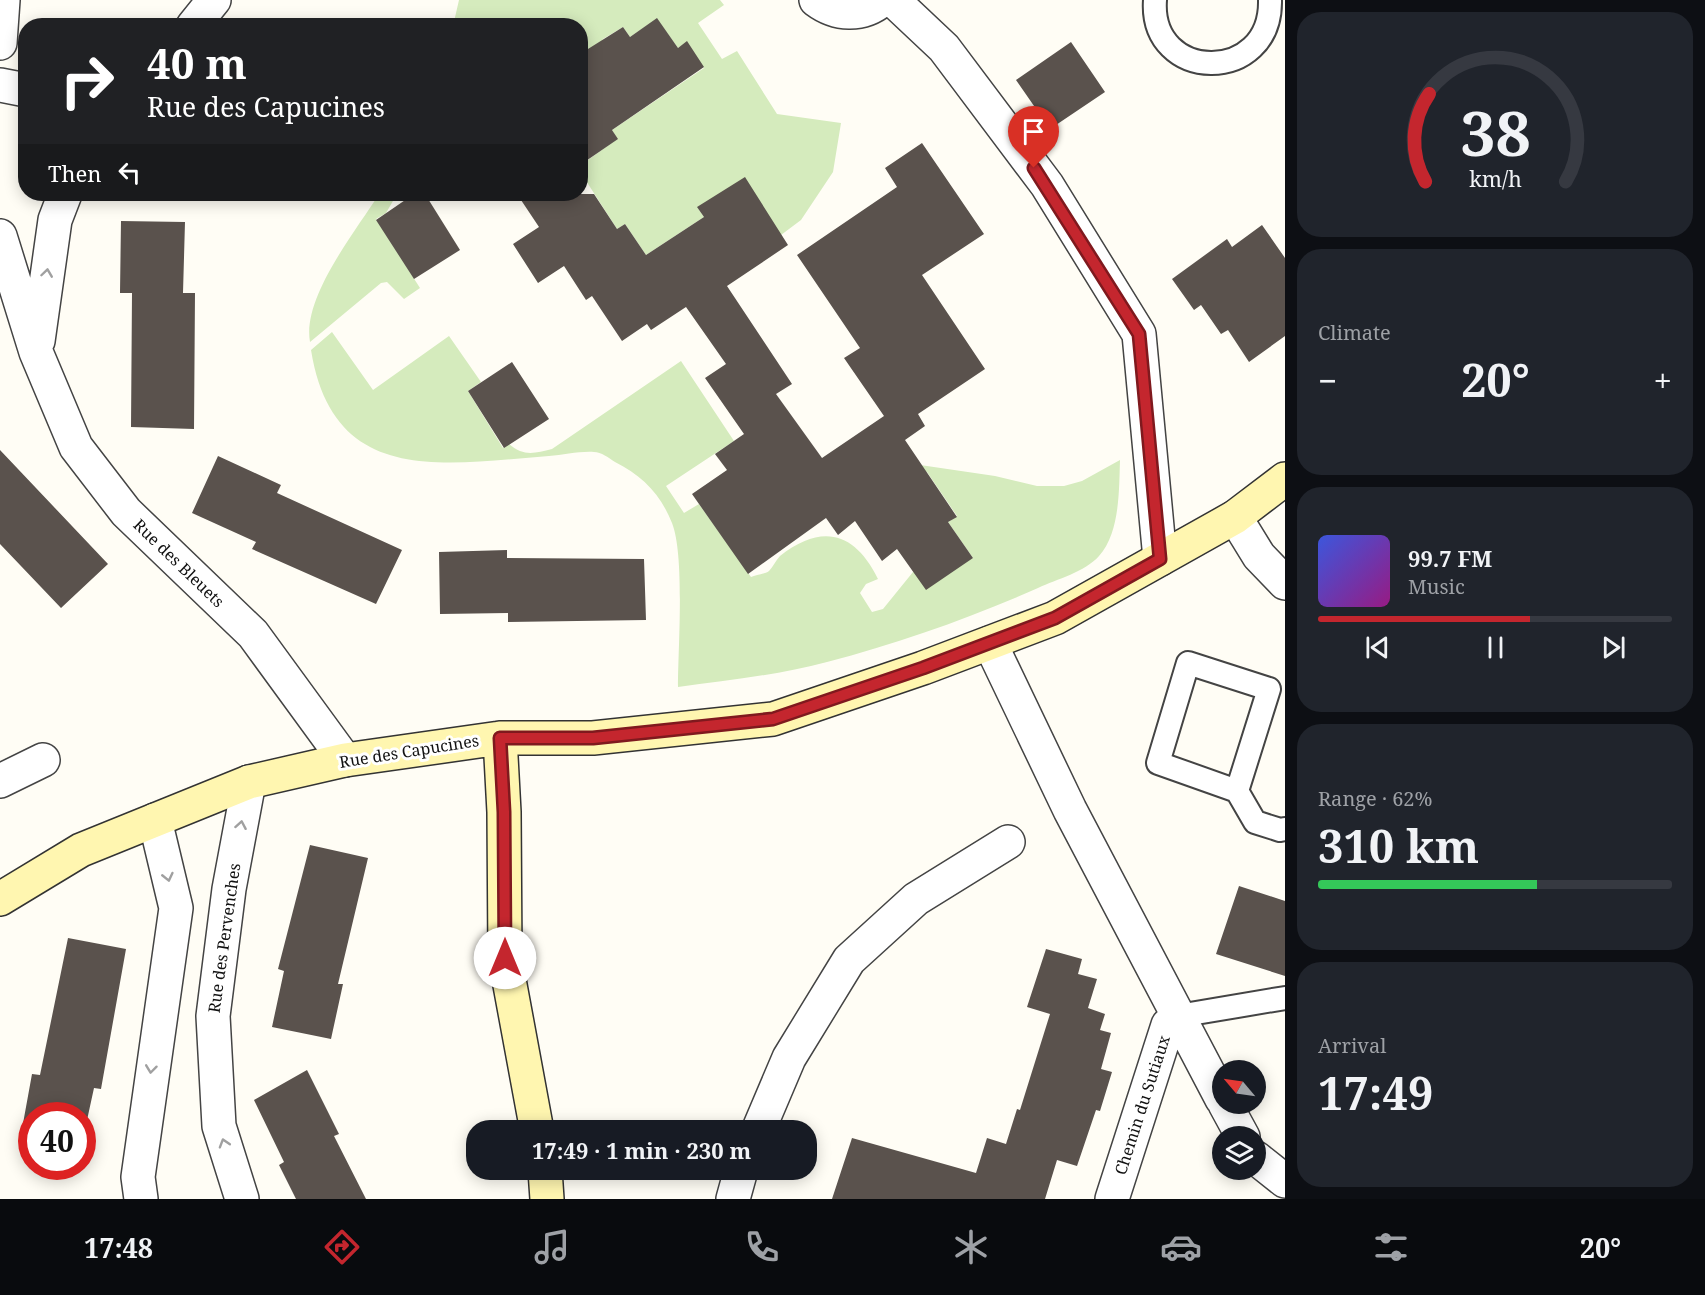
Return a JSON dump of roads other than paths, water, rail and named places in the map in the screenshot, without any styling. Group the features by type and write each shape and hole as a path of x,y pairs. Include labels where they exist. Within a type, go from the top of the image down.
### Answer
{"street":[{"path":"0,43 3,0"},
{"path":"199,18 214,0"},
{"path":"816,0 826,7 842,12 859,11 875,6 882,0"},
{"path":"893,0 944,48 1047,185 1139,334 1160,559"},
{"path":"0,85 18,88"},
{"path":"36,352 54,220 62,201"},
{"name":"Rue des Bleuets","path":"0,236 36,352 76,447 126,512 253,634 345,760"},
{"name":"Rue des Capucines","path":"0,899 81,850 249,782 345,760 500,738 593,738 773,719 1055,618 1234,517 1285,479"},
{"path":"1234,517 1258,556 1285,583"},
{"path":"990,643 1070,810 1212,1080"},
{"path":"500,738 504,812 505,958 535,1120"},
{"path":"0,781 43,760"},
{"name":"Rue des Pervenches","path":"242,1199 219,1126 213,1016 230,889 249,782"},
{"path":"141,1199 138,1177 176,908 155,820"},
{"path":"763,1120 789,1058 849,960 916,899 1008,842"},
{"name":"Chemin du Sutiaux","path":"1112,1199 1168,1025 1178,1016"},
{"path":"1266,1166 1285,1181"},
{"path":"546,1180 547,1199"},
{"path":"733,1199 738,1180"}],"lane":[{"path":"1155,0 1154,12 1160,32 1172,48 1187,58 1205,64 1223,63 1240,57 1255,45 1265,30 1270,13 1270,0"},
{"path":"1237,791 1269,689 1188,663 1158,763 1237,791 1255,822 1280,830 1285,829"},
{"path":"1178,1016 1285,998"}]}
